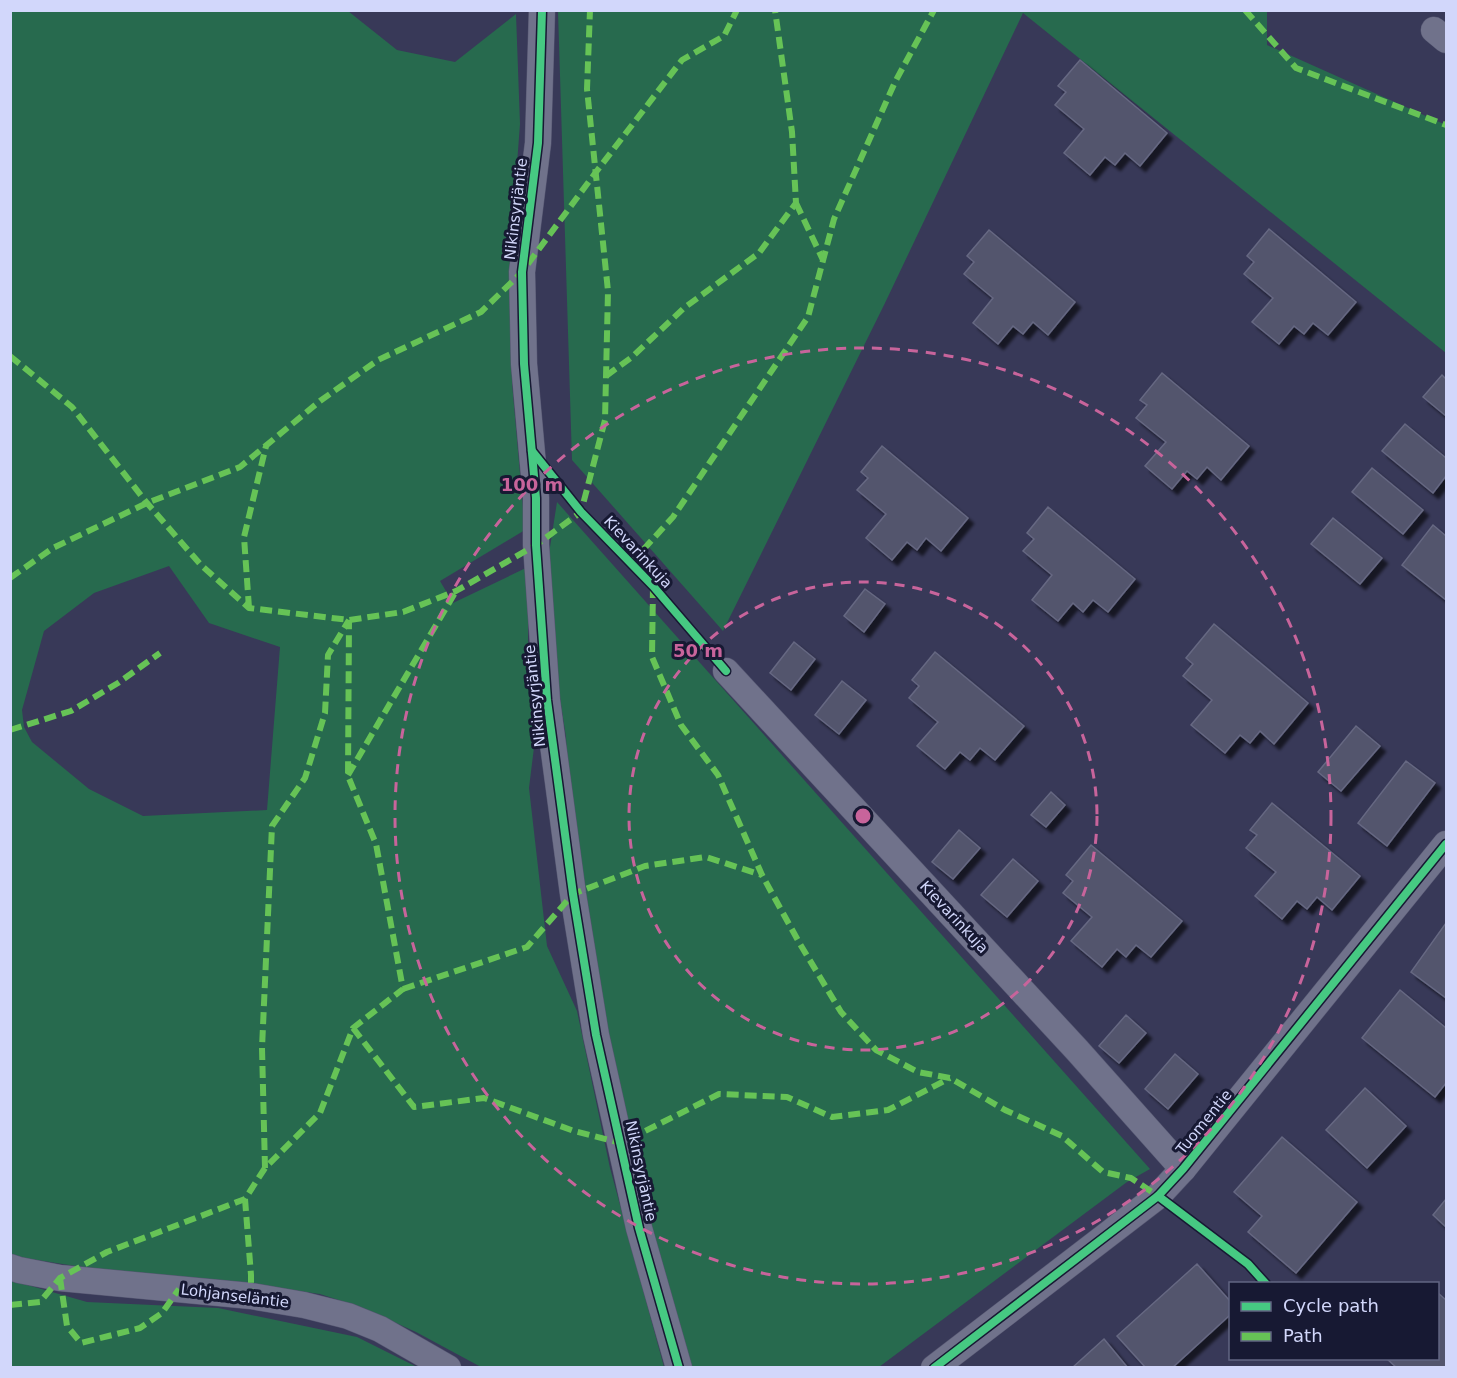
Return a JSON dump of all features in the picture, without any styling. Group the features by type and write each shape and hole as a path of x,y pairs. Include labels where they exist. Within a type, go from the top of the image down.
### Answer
{"street":[{"name":"Nikinsyrjäntie","path":"542,10 538,143 522,272 524,364 536,498 536,545 547,700 573,894 596,1035 639,1228 679,1368"},
{"name":"Kievarinkuja","path":"726,671 1077,1050 1183,1169"},
{"name":"Tuomentie","path":"934,1368 1150,1203 1183,1169 1446,844"},
{"name":"Lohjanseläntie","path":"10,1267 60,1278 251,1296 304,1305 348,1316 380,1329 448,1368"}],"green space":[{"path":"11,11 348,11 397,50 455,62 516,14 520,124 511,244 512,383 525,530 440,581 453,603 528,567 528,640 537,723 529,788 547,946 577,1011 610,1168 664,1367 481,1367 416,1332 363,1308 320,1294 220,1280 101,1270 11,1254","holes":["169,566 209,623 280,647 267,810 143,816 89,789 32,742 24,727 22,710 44,631 94,593"]},
{"path":"558,11 1267,11 1267,45 1446,125 1446,353 1023,13 885,303 723,631 572,460"},
{"path":"557,502 1150,1169 1127,1182 879,1367 691,1367 640,1184 597,987 568,781 566,737 555,666 548,560"},
{"path":"10,1280 87,1302 218,1308 357,1337 417,1367 11,1367"}],"building":[{"path":"1080,60 1167,133 1140,166 1125,153 1115,165 1105,157 1090,175 1064,153 1084,129 1055,105 1066,92 1058,86"},
{"path":"1269,229 1356,302 1328,335 1313,323 1304,334 1294,326 1279,344 1252,322 1273,298 1244,274 1254,262 1247,256"},
{"path":"989,230 1075,302 1048,335 1033,322 1023,334 1013,326 998,344 973,323 993,298 964,274 974,262 967,256"},
{"path":"1162,373 1249,446 1221,480 1207,467 1197,479 1187,471 1172,489 1145,466 1166,442 1136,418 1147,405 1140,400"},
{"path":"1442,375 1446,379 1446,416 1423,397"},
{"path":"1405,424 1446,458 1446,476 1433,493 1382,451"},
{"path":"882,446 968,518 941,551 926,538 917,550 907,542 892,560 866,538 886,514 857,490 868,478 861,472"},
{"path":"1372,468 1423,510 1403,534 1352,492"},
{"path":"1048,507 1135,579 1108,612 1093,600 1083,612 1073,603 1058,621 1032,600 1052,575 1023,551 1034,539 1027,533"},
{"path":"1333,518 1382,558 1360,584 1311,544"},
{"path":"1433,525 1446,536 1446,600 1402,565"},
{"path":"865,589 885,604 864,632 844,616"},
{"path":"1214,624 1308,703 1274,744 1260,731 1250,743 1240,735 1225,753 1191,725 1212,700 1183,676 1193,664 1186,658"},
{"path":"794,642 815,659 791,690 770,673"},
{"path":"935,652 1024,726 995,760 980,748 970,760 960,752 945,769 917,746 938,722 909,698 919,686 912,680"},
{"path":"842,681 866,700 839,734 815,715"},
{"path":"1356,726 1380,746 1341,791 1318,772"},
{"path":"1406,761 1435,783 1387,846 1358,823"},
{"path":"1051,792 1065,805 1046,827 1031,815"},
{"path":"1272,803 1360,876 1332,910 1317,897 1307,909 1297,901 1282,919 1255,896 1276,872 1246,848 1257,835 1250,830"},
{"path":"959,830 980,848 953,879 932,862"},
{"path":"1091,845 1182,921 1151,957 1136,945 1126,957 1117,949 1102,967 1071,941 1092,917 1063,893 1073,881 1066,875"},
{"path":"1013,859 1038,881 1007,917 981,895"},
{"path":"1446,923 1446,998 1411,972"},
{"path":"1400,990 1446,1028 1446,1083 1435,1097 1362,1038"},
{"path":"1126,1015 1146,1033 1119,1063 1099,1046"},
{"path":"1175,1054 1198,1074 1168,1109 1145,1089"},
{"path":"1365,1088 1406,1126 1367,1168 1326,1130"},
{"path":"1282,1137 1357,1202 1296,1273 1248,1232 1262,1216 1234,1192"},
{"path":"1446,1199 1446,1227 1433,1215"},
{"path":"1197,1264 1229,1300 1229,1316 1172,1368 1146,1368 1117,1336"},
{"path":"1439,1294 1446,1300 1446,1368 1397,1368 1388,1360 1439,1360"},
{"path":"1104,1339 1128,1368 1072,1368"}],"marked path":[{"path":"10,356 72,407 147,503 201,565 249,608 349,620 403,612 456,591 536,545 581,512 605,420 608,291 587,89 590,10"},
{"path":"10,578 53,548 147,503 240,467 320,401 378,360 481,312 522,272 682,60 724,36 737,10"},
{"path":"606,376 632,357 684,308 759,253 796,203 792,132 775,10"},
{"path":"631,563 673,517 808,317 834,219 895,82 934,10"},
{"path":"1245,10 1296,68 1446,125"},
{"path":"796,203 823,260"},
{"path":"249,608 244,537 266,446"},
{"path":"653,586 652,657 681,725 718,775 762,875 841,1012 876,1050 918,1072 950,1078 1005,1110 1062,1136 1103,1172 1131,1178 1158,1196"},
{"path":"348,775 456,591"},
{"path":"265,1168 262,1048 272,826 305,778 325,713 328,655 349,620"},
{"path":"10,1305 40,1302 60,1278 107,1252 245,1199 265,1168 320,1113 353,1028 403,989 376,844 348,776 349,620"},
{"path":"10,730 71,711 118,683 160,653"},
{"path":"403,989 527,947 573,894 645,866 706,857 762,875"},
{"path":"353,1028 414,1107 484,1098 574,1131 621,1143 719,1094 787,1097 832,1117 888,1110 950,1078"},
{"path":"245,1199 251,1296"},
{"path":"60,1278 67,1326 81,1343 140,1328 162,1313 179,1289"}],"cycle path":[{"path":"542,10 538,143 522,272 524,364 536,498 536,545 547,700 573,894 596,1035 639,1228 679,1368"},
{"path":"532,451 581,512 653,586 726,671"},
{"path":"934,1368 1158,1196 1183,1169 1446,844"},
{"path":"1158,1196 1248,1264 1264,1282"}]}
